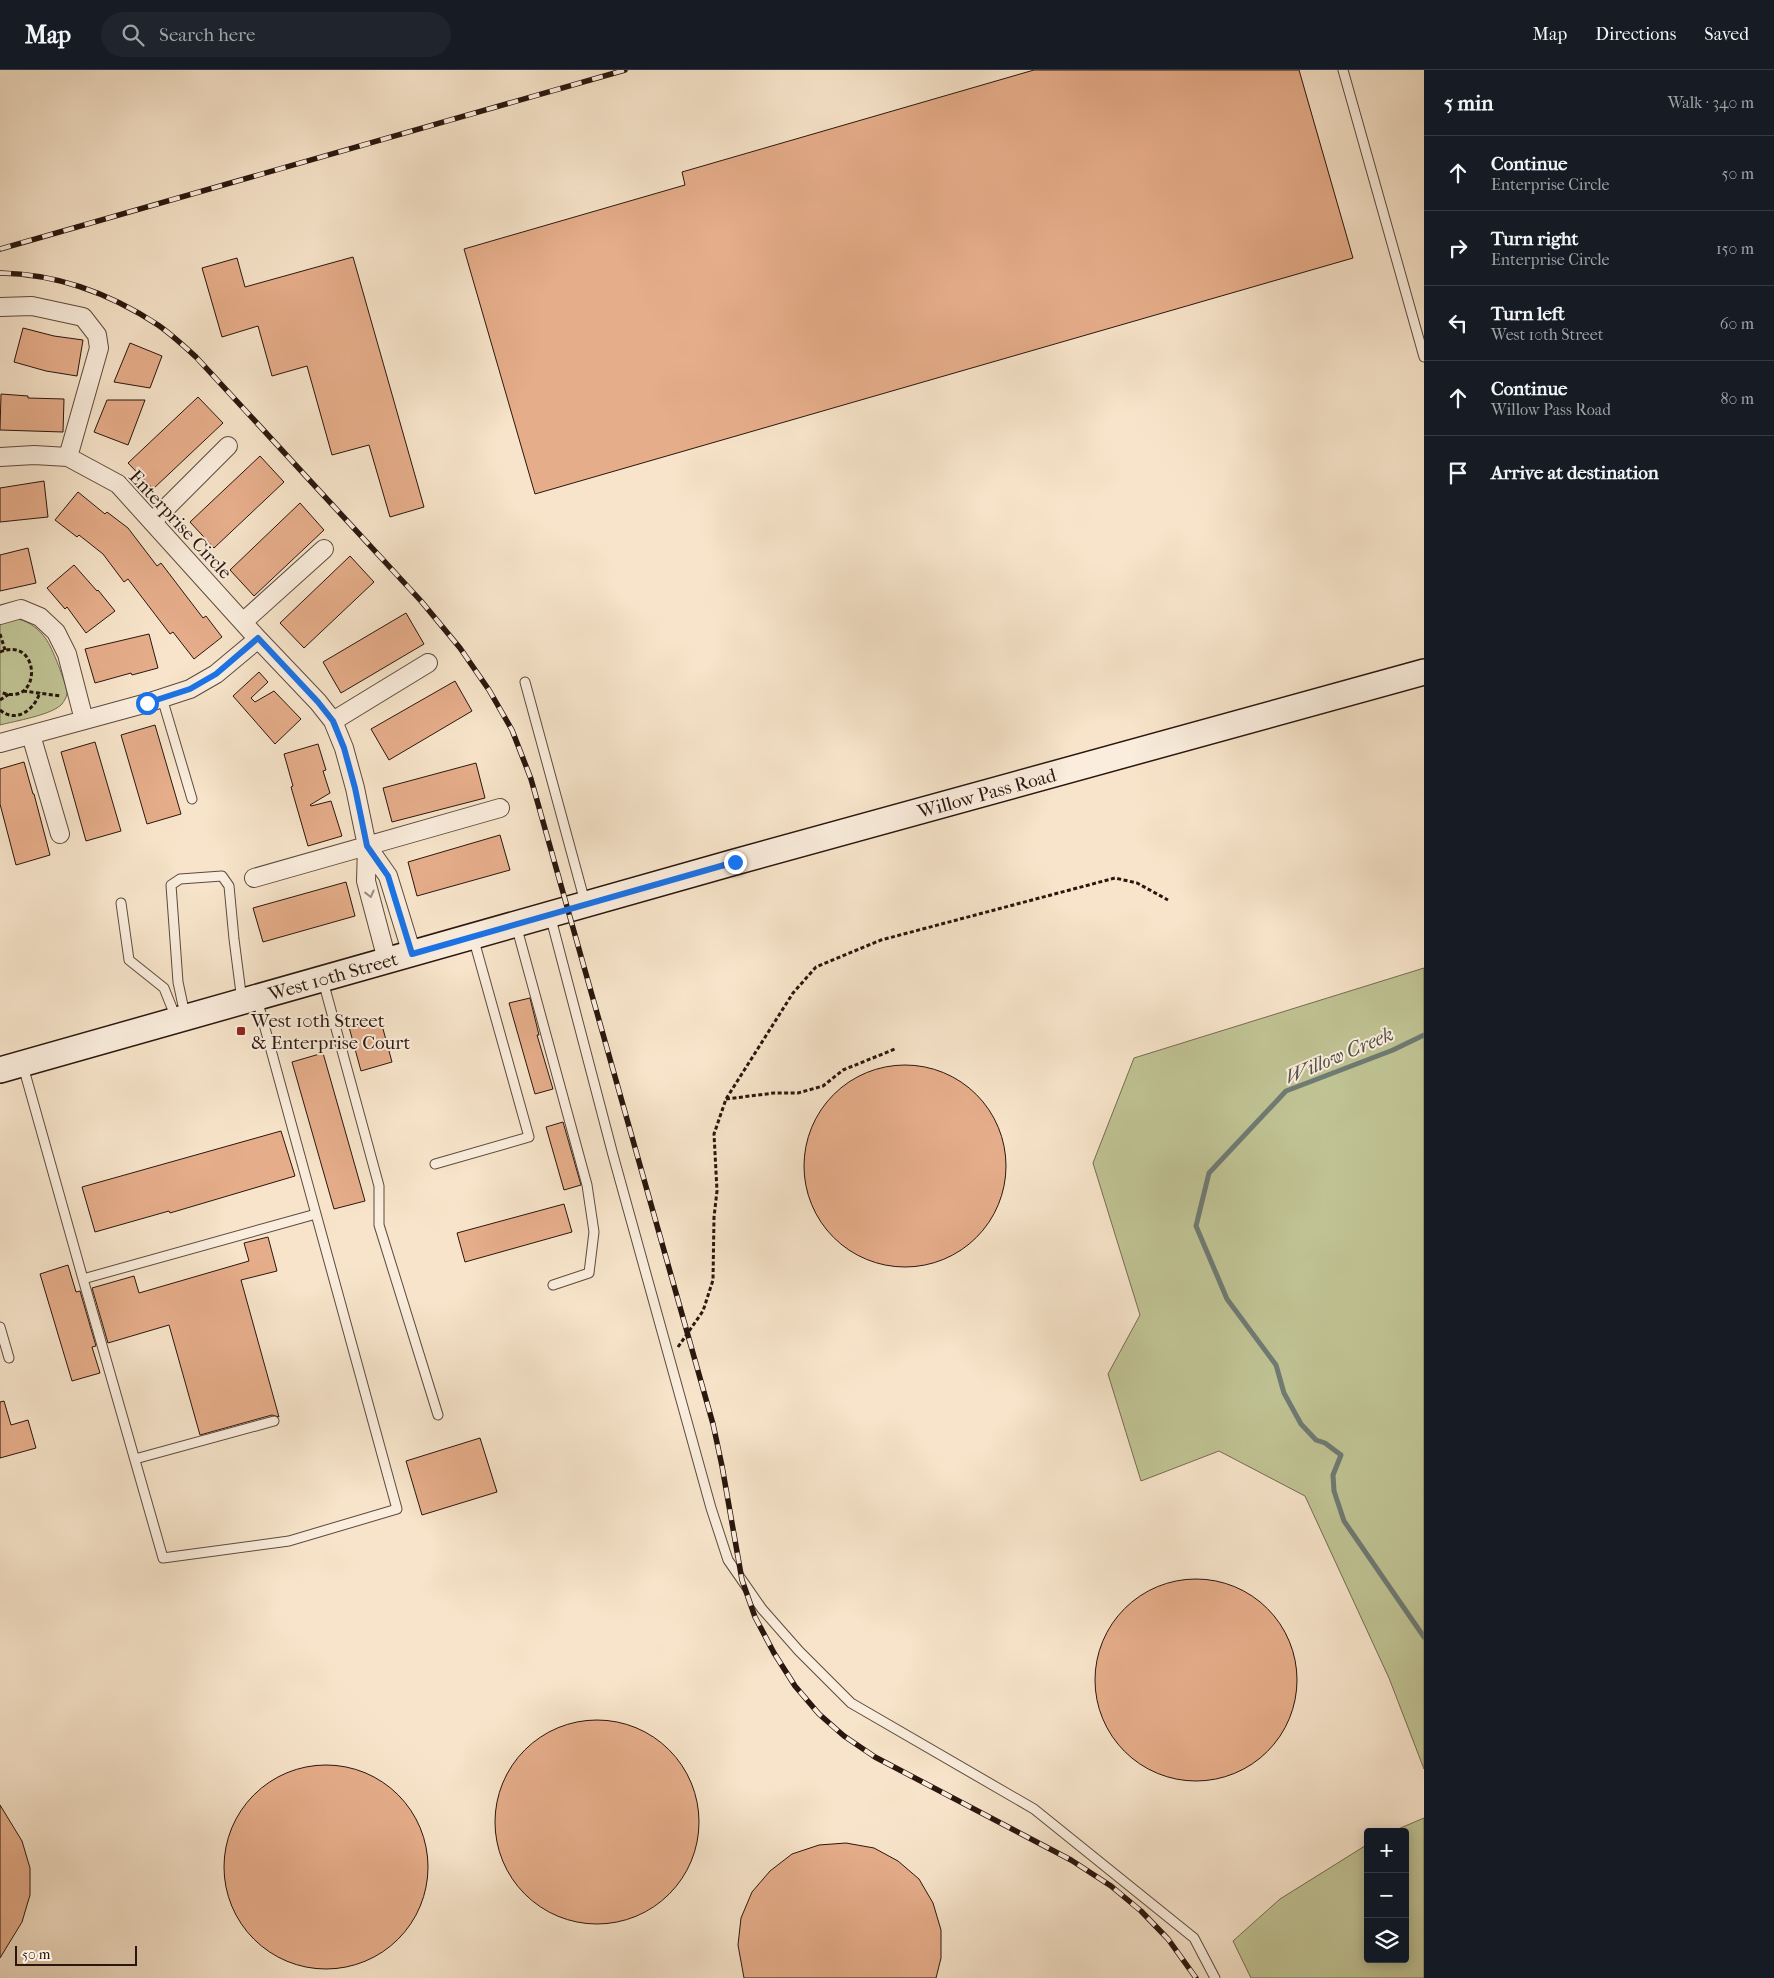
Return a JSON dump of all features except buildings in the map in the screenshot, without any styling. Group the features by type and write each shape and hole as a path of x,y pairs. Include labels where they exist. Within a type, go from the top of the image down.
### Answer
{"main road":[{"name":"Willow Pass Road","path":"550,915 735,862 1424,672"},
{"name":"West 10th Street","path":"11,1066 550,915"}],"street":[{"path":"0,307 32,306 83,317 97,335 98,348 68,457"},
{"path":"152,522 228,446"},
{"name":"Enterprise Circle","path":"0,457 34,455 68,457 118,484 318,702 333,721 344,748 355,788 367,846 366,881 387,960"},
{"path":"244,622 324,549"},
{"path":"0,615 21,610 40,617 56,632 67,654 84,720"},
{"path":"0,743 190,689 216,674 258,638"},
{"path":"333,721 428,663"},
{"path":"31,735 60,834"},
{"path":"254,878 500,808"},
{"name":"Enterprise Circle","path":"367,846 388,876 412,954"}],"lane":[{"path":"1343,70 1424,357"},
{"path":"525,682 585,905"},
{"path":"162,698 192,799"},
{"path":"11,1066 83,1279 163,1558 289,1541 397,1509 316,1214 249,999 234,939 229,886 222,876 180,879 171,885 181,1019"},
{"path":"121,903 129,960 164,988 181,1019"},
{"path":"550,915 612,1155 711,1508 728,1560 762,1609 799,1652 851,1703 1034,1809 1194,1938 1215,1978"},
{"path":"516,924 587,1185 594,1232 589,1273 553,1285"},
{"path":"435,1164 529,1137 473,936"},
{"path":"322,979 379,1186 378,1225 438,1415"},
{"path":"83,1279 316,1214"},
{"path":"0,1327 9,1358"},
{"path":"135,1459 274,1421"}],"path":[{"path":"0,634 5,650"},
{"path":"0,652 5,650 18,651 29,660 33,673 28,686 23,690"},
{"path":"0,700 9,694 23,690 59,696 80,703"},
{"path":"0,692 9,694"},
{"path":"0,710 12,715 21,715 29,711 37,703 40,692"},
{"path":"669,1360 702,1311 713,1280 714,1217 717,1191 714,1134 726,1099 793,993 816,968 881,940 1115,878 1137,883 1168,900"},
{"path":"726,1099 774,1093 798,1093 823,1086 843,1070 894,1048"}],"green space":[{"path":"18,619 34,626 46,639 52,649 67,694 62,704 57,708 33,717 0,725 0,623"},
{"path":"1424,968 1424,1769 1389,1678 1305,1496 1219,1451 1141,1481 1108,1374 1140,1315 1093,1163 1134,1058"},
{"path":"1424,1818 1424,1978 1251,1978 1233,1941 1280,1899 1364,1846 1364,1963 1409,1963 1409,1828 1400,1828"}],"waterway":[{"name":"Willow Creek","path":"1424,1035 1393,1050 1286,1091 1209,1173 1196,1226 1227,1299 1276,1365 1284,1393 1301,1424 1316,1440 1325,1443 1341,1455 1333,1475 1334,1491 1344,1521 1424,1637"}],"railway":[{"path":"0,249 625,70"},
{"path":"0,273 42,277 83,288 122,304 173,336 196,357 421,601 460,648 489,690 512,730 531,779 713,1424 742,1580 755,1617 774,1653 795,1686 819,1714 844,1736 875,1757 1071,1860 1111,1886 1141,1911 1168,1939 1196,1978"}],"place":[{"name":"West 10th Street & Enterprise Court","path":"241,1031"}],"route":[{"path":"147,703 190,689 216,674 258,638 318,702 333,721 344,748 355,788 367,846 388,876 412,954 735,862"}]}
